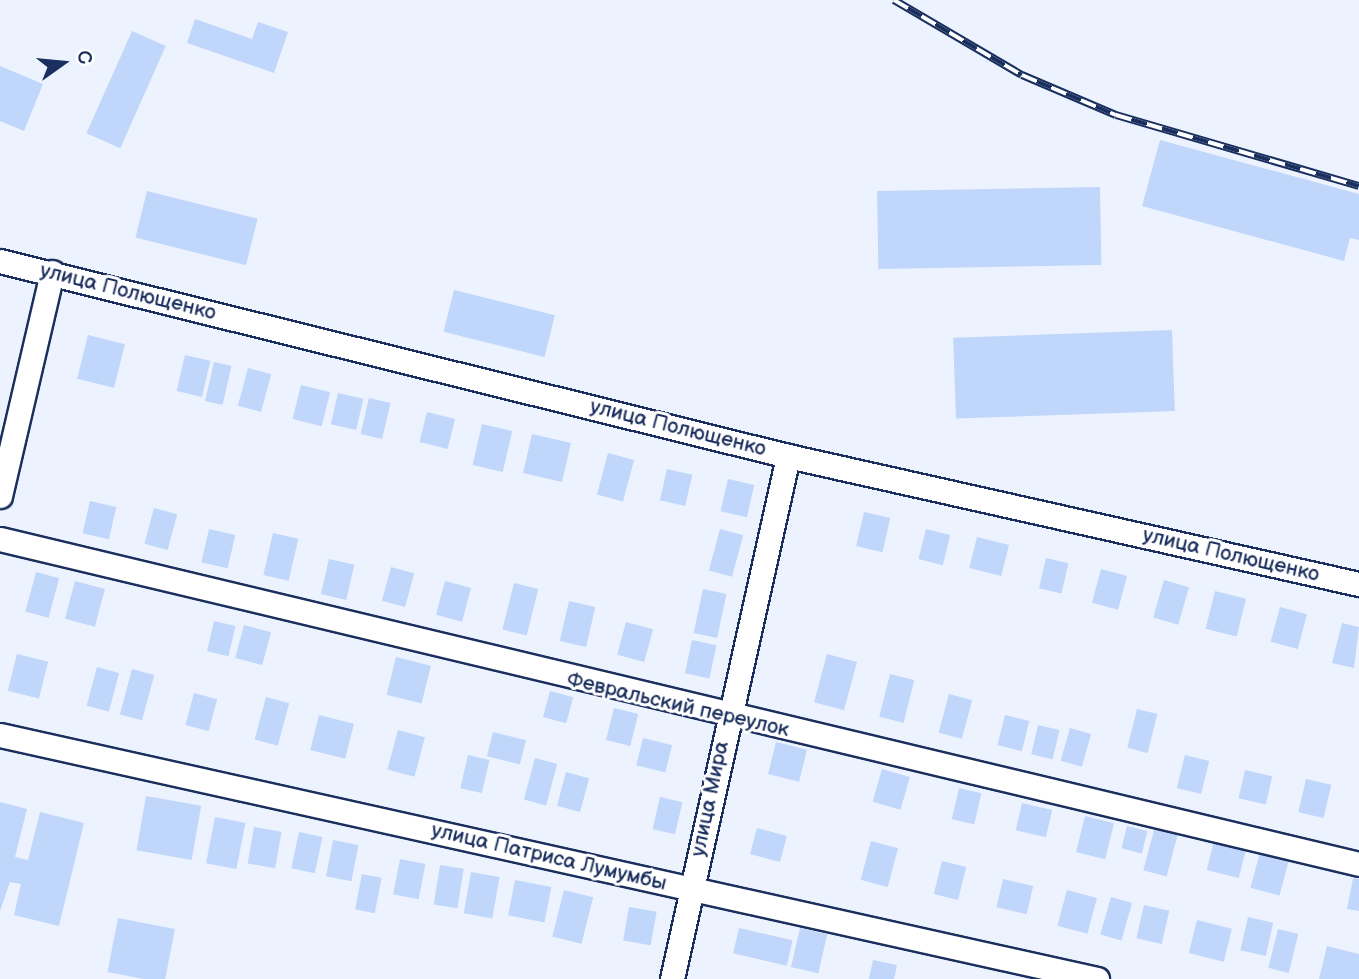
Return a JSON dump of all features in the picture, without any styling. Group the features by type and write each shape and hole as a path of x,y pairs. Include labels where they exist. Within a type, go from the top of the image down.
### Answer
{"street":[{"name":"улица Полющенко","path":"0,261 788,456 1359,584"},
{"path":"0,496 52,272"},
{"name":"улица Мира","path":"672,979 788,456"},
{"name":"Февральский переулок","path":"0,538 728,718 1359,864"},
{"name":"улица Патриса Лумумбы","path":"0,734 1097,979"}],"building":[{"path":"195,19 252,39 258,22 288,32 274,73 187,43"},
{"path":"132,31 166,46 120,148 86,133"},
{"path":"0,66 43,84 24,131 0,121"},
{"path":"1160,140 1359,194 1359,240 1350,238 1344,261 1142,206"},
{"path":"1100,187 1101,265 878,269 877,191"},
{"path":"147,191 258,219 246,265 135,238"},
{"path":"454,290 555,315 545,357 444,332"},
{"path":"1172,330 1175,411 956,419 953,338"},
{"path":"88,335 125,344 114,388 77,379"},
{"path":"185,355 210,361 202,397 177,391"},
{"path":"214,362 232,366 223,405 205,401"},
{"path":"248,368 271,374 261,412 238,406"},
{"path":"301,385 330,392 322,426 293,419"},
{"path":"338,393 363,399 356,430 331,424"},
{"path":"369,398 390,403 382,439 361,434"},
{"path":"427,412 455,419 448,449 420,442"},
{"path":"482,424 512,431 503,472 473,465"},
{"path":"532,434 571,443 562,482 523,473"},
{"path":"608,453 634,460 623,502 597,495"},
{"path":"667,469 692,475 685,506 660,500"},
{"path":"728,479 754,485 747,517 721,511"},
{"path":"90,501 116,507 109,539 83,533"},
{"path":"154,508 177,514 168,550 144,544"},
{"path":"864,512 890,518 882,552 856,546"},
{"path":"209,529 235,535 228,568 201,562"},
{"path":"720,529 743,535 732,577 709,571"},
{"path":"926,529 950,535 943,565 919,559"},
{"path":"273,533 298,539 289,581 263,575"},
{"path":"977,537 1009,545 1001,576 969,568"},
{"path":"1046,558 1068,563 1061,593 1039,588"},
{"path":"329,559 354,565 346,600 321,594"},
{"path":"391,567 414,573 405,607 382,601"},
{"path":"1101,569 1127,576 1118,610 1092,603"},
{"path":"36,572 59,578 49,618 25,612"},
{"path":"1164,580 1189,587 1178,625 1153,617"},
{"path":"75,581 105,589 95,627 65,619"},
{"path":"445,581 471,588 462,622 436,615"},
{"path":"514,583 538,589 527,636 502,630"},
{"path":"703,589 726,594 717,638 694,633"},
{"path":"1215,591 1246,599 1237,637 1206,629"},
{"path":"569,601 595,607 586,647 560,641"},
{"path":"1280,607 1307,614 1298,649 1271,642"},
{"path":"214,621 235,626 228,656 207,651"},
{"path":"626,622 653,629 644,662 617,655"},
{"path":"1342,623 1359,627 1354,668 1332,663"},
{"path":"244,625 271,632 262,665 235,658"},
{"path":"692,640 716,645 709,678 685,673"},
{"path":"17,654 48,662 39,699 8,691"},
{"path":"827,654 857,662 844,710 814,702"},
{"path":"396,657 431,666 421,704 387,695"},
{"path":"97,667 119,673 109,712 87,706"},
{"path":"132,669 154,675 142,720 120,714"},
{"path":"890,674 914,680 904,723 879,717"},
{"path":"550,691 573,697 566,723 543,717"},
{"path":"194,693 217,699 209,731 185,725"},
{"path":"949,694 972,700 962,739 939,733"},
{"path":"266,697 289,703 278,746 255,740"},
{"path":"614,708 638,714 630,746 606,740"},
{"path":"1137,709 1157,714 1148,753 1127,748"},
{"path":"319,715 354,724 345,759 310,750"},
{"path":"1005,715 1029,721 1022,751 998,745"},
{"path":"1038,725 1059,730 1053,759 1031,754"},
{"path":"1070,728 1091,734 1082,767 1061,761"},
{"path":"398,730 425,737 414,777 387,770"},
{"path":"493,732 526,740 520,764 487,756"},
{"path":"643,738 672,745 665,772 636,765"},
{"path":"776,742 807,750 799,782 768,774"},
{"path":"468,755 489,760 482,793 460,788"},
{"path":"1185,755 1209,761 1201,794 1177,788"},
{"path":"535,758 557,764 546,805 524,800"},
{"path":"882,769 910,777 901,810 873,802"},
{"path":"1245,770 1272,776 1266,805 1238,798"},
{"path":"566,772 589,778 580,812 557,806"},
{"path":"1306,779 1331,785 1324,818 1298,812"},
{"path":"959,788 981,793 974,824 952,819"},
{"path":"146,796 201,806 192,860 136,850"},
{"path":"660,797 682,802 675,834 653,829"},
{"path":"0,802 27,809 15,857 28,860 40,812 84,823 59,926 14,915 21,884 10,882 0,911"},
{"path":"1022,803 1052,810 1046,837 1016,830"},
{"path":"1085,816 1114,823 1105,859 1076,852"},
{"path":"215,817 245,823 236,869 206,863"},
{"path":"1156,823 1179,829 1167,877 1143,870"},
{"path":"1127,826 1147,831 1142,853 1121,848"},
{"path":"254,827 282,832 275,868 248,863"},
{"path":"757,828 787,836 780,862 750,854"},
{"path":"299,832 322,837 315,873 291,868"},
{"path":"333,840 359,845 351,881 326,876"},
{"path":"871,841 898,848 888,887 861,880"},
{"path":"1214,841 1246,849 1239,878 1207,870"},
{"path":"1260,852 1289,860 1279,896 1250,888"},
{"path":"400,859 426,864 419,899 393,894"},
{"path":"942,861 966,867 958,900 934,894"},
{"path":"440,865 464,869 457,908 434,905"},
{"path":"471,872 500,877 492,918 464,913"},
{"path":"362,874 382,878 375,913 355,909"},
{"path":"1353,878 1359,879 1359,911 1347,909"},
{"path":"1003,879 1033,886 1027,914 996,907"},
{"path":"515,880 551,887 544,922 508,915"},
{"path":"564,890 593,897 581,944 552,937"},
{"path":"1067,890 1097,898 1087,934 1057,926"},
{"path":"1111,897 1132,903 1121,941 1100,934"},
{"path":"1144,905 1169,911 1162,944 1136,938"},
{"path":"629,907 657,912 651,945 623,940"},
{"path":"1248,917 1273,923 1266,956 1240,950"},
{"path":"118,918 175,929 165,979 144,979 108,972"},
{"path":"1197,920 1232,929 1224,962 1189,953"},
{"path":"739,928 793,940 787,966 733,953"},
{"path":"800,928 827,934 818,973 791,967"},
{"path":"1278,929 1298,934 1289,973 1268,968"},
{"path":"1327,946 1359,954 1359,979 1319,979"},
{"path":"873,960 897,965 894,979 869,979"}],"railway":[{"path":"894,0 1022,75 1116,115 1359,186"}]}
